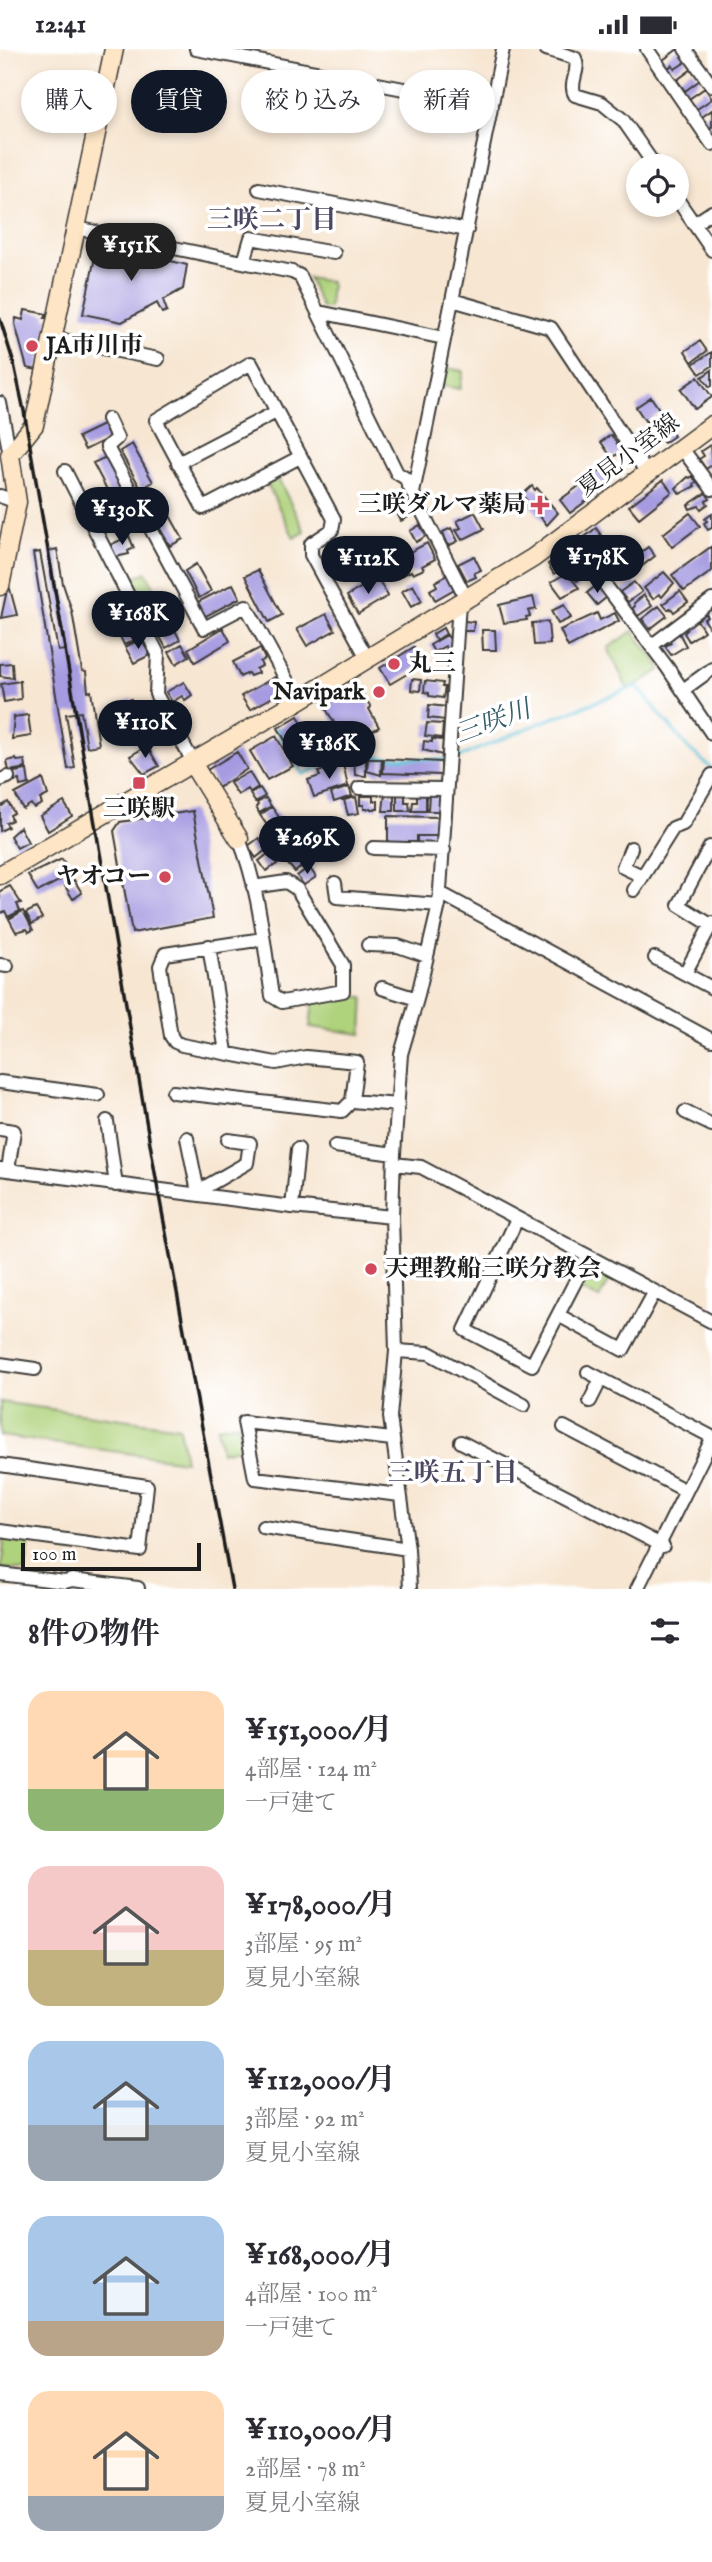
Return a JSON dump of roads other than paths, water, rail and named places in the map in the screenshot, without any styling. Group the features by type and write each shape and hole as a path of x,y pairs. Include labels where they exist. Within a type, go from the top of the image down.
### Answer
{"main road":[{"path":"0,586 9,499 9,455 34,425 114,49"},
{"name":"夏見小室線","path":"0,875 298,701 533,558 712,425"},
{"path":"193,762 239,839"}],"street":[{"path":"196,49 399,88"},
{"path":"495,90 503,49"},
{"path":"546,49 575,58 578,66 572,88 575,95 602,103 623,120 647,154"},
{"path":"647,49 712,144"},
{"path":"685,49 711,83"},
{"path":"413,493 487,133"},
{"path":"259,189 467,230"},
{"path":"694,224 712,212"},
{"path":"689,217 712,250"},
{"path":"76,228 292,272 300,276 397,473 405,478 413,493 463,600 446,789 440,899 418,999 401,1054 394,1159 392,1217 396,1351 390,1405 408,1549 410,1589"},
{"path":"244,263 251,238 334,253"},
{"path":"452,300 551,328 647,473"},
{"path":"319,312 444,338"},
{"path":"53,338 158,359"},
{"path":"300,457 203,508 156,421 251,363 334,519 332,530 311,544 311,555 367,658"},
{"path":"0,403 9,455"},
{"path":"178,463 276,412"},
{"path":"108,419 117,438 107,447 204,628 246,606 298,701"},
{"path":"681,447 712,489"},
{"path":"65,471 158,654 156,694 193,762"},
{"path":"566,533 651,646 712,734"},
{"path":"651,646 712,600"},
{"path":"682,690 712,669"},
{"path":"634,890 673,828 682,824 712,775"},
{"path":"359,788 446,789"},
{"path":"239,839 253,887 272,996 282,1002 343,991 343,965 297,889 286,882 253,887"},
{"path":"685,973 712,924 679,905 710,847 712,849"},
{"path":"373,848 444,850"},
{"path":"631,848 623,867 642,876"},
{"path":"334,884 337,897 440,899 712,1040"},
{"path":"173,1092 342,1111 352,1101 357,1062 306,1057 276,1063 175,1042 171,1036 160,966 165,954 262,939"},
{"path":"209,946 226,1052"},
{"path":"368,946 398,946 427,956"},
{"path":"655,958 712,988"},
{"path":"382,989 418,999"},
{"path":"0,1081 98,1095"},
{"path":"352,1101 398,1105"},
{"path":"685,1112 712,1125"},
{"path":"107,1121 116,1185"},
{"path":"0,1129 14,1131 4,1170 392,1217"},
{"path":"187,1138 195,1193"},
{"path":"195,1193 247,1163 250,1143 228,1140"},
{"path":"335,1146 421,1167 712,1322"},
{"path":"292,1207 298,1149"},
{"path":"517,1219 465,1330 531,1365 588,1257"},
{"path":"558,1315 623,1350 654,1293"},
{"path":"396,1351 429,1353 524,1405"},
{"path":"0,1364 35,1369"},
{"path":"588,1372 712,1438 709,1455 686,1491 637,1589"},
{"path":"590,1402 601,1379"},
{"path":"393,1439 244,1422 255,1478 400,1495"},
{"path":"564,1427 686,1491"},
{"path":"461,1442 661,1545"},
{"path":"0,1465 147,1486 140,1550 0,1531"},
{"path":"263,1527 408,1549"},
{"path":"0,1574 47,1585 72,1580 138,1588"}],"waterway":[{"name":"三咲川","path":"276,728 303,774 348,756 442,760 457,758 637,686 688,748 710,767"}],"railway":[{"path":"0,319 14,364 24,411 158,1190 232,1589"}],"place":[{"name":"JA市川市","path":"32,346"},
{"name":"三咲ダルマ薬局","path":"540,505"},
{"name":"丸三","path":"394,664"},
{"name":"Navipark","path":"379,692"},
{"name":"三咲駅","path":"139,783"},
{"name":"ヤオコー","path":"165,877"},
{"name":"天理教船三咲分教会","path":"371,1269"}],"district":[{"name":"三咲二丁目","path":"272,220"},
{"name":"三咲五丁目","path":"453,1473"}]}
